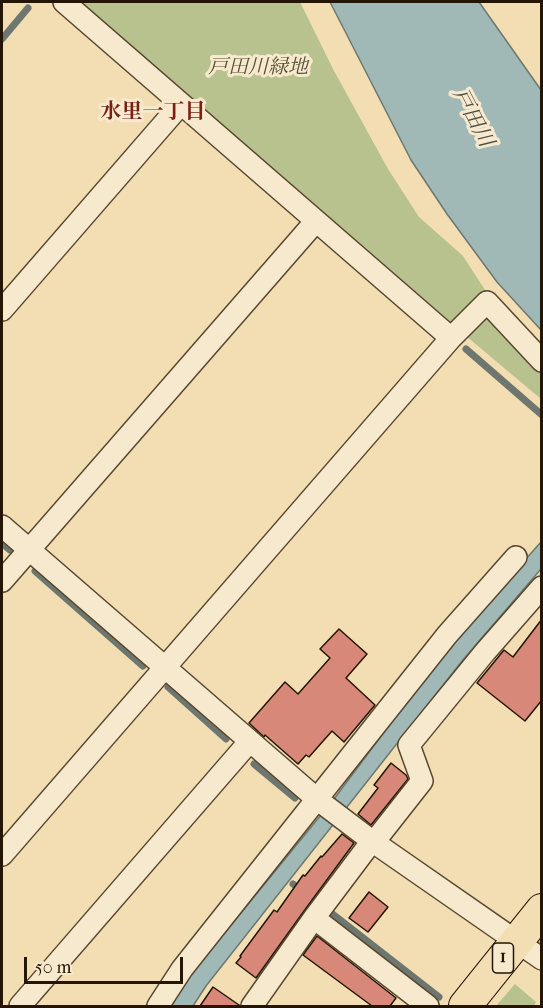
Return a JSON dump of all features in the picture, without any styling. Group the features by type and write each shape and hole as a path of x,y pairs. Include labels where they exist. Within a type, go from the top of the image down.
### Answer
{"highway":[{"name":"1","path":"465,1006 542,910"}],"street":[{"path":"64,2 451,338"},
{"path":"2,310 181,104"},
{"path":"2,581 316,221"},
{"path":"2,855 451,338 487,302 542,361"},
{"path":"2,526 321,802 542,959"},
{"path":"158,1006 182,969 321,802 447,635 516,557"},
{"path":"252,1006 314,918 422,781 409,745 542,587"},
{"path":"20,1006 250,741"},
{"path":"314,918 428,1006"}],"green space":[{"name":"戸田川緑地","path":"79,2 300,2 333,69 388,169 419,217 463,256 487,293 541,351 541,399 453,325"},
{"path":"515,984 536,1002 534,1006 496,1006"}],"water":[{"name":"戸田川","path":"330,2 479,2 541,90 541,330 497,282 411,160"},
{"path":"541,542 541,569 462,661 206,986 193,1006 171,1006 191,974 334,799 450,644"}],"building":[{"path":"542,619 542,700 525,721 477,683 504,650 513,657"},
{"path":"339,629 367,654 346,678 375,705 344,742 332,731 309,757 306,755 298,764 249,723 285,682 298,694 330,658 320,649"},
{"path":"391,763 408,779 371,825 358,814 378,788 374,785"},
{"path":"342,834 354,843 256,978 236,963 240,956 274,910 277,912 303,875 305,876"},
{"path":"369,892 388,907 368,932 349,918"},
{"path":"317,936 396,998 390,1006 372,1006 303,955"},
{"path":"213,987 239,1005 240,1006 200,1006"}],"waterway":[{"path":"2,39 28,8"},
{"path":"466,349 542,415"},
{"path":"2,543 10,550"},
{"path":"35,571 143,666"},
{"path":"168,687 226,739"},
{"path":"254,764 295,798"},
{"path":"293,884 315,901"},
{"path":"330,912 439,997"}],"district":[{"name":"水里一丁目","path":"153,113"}]}
